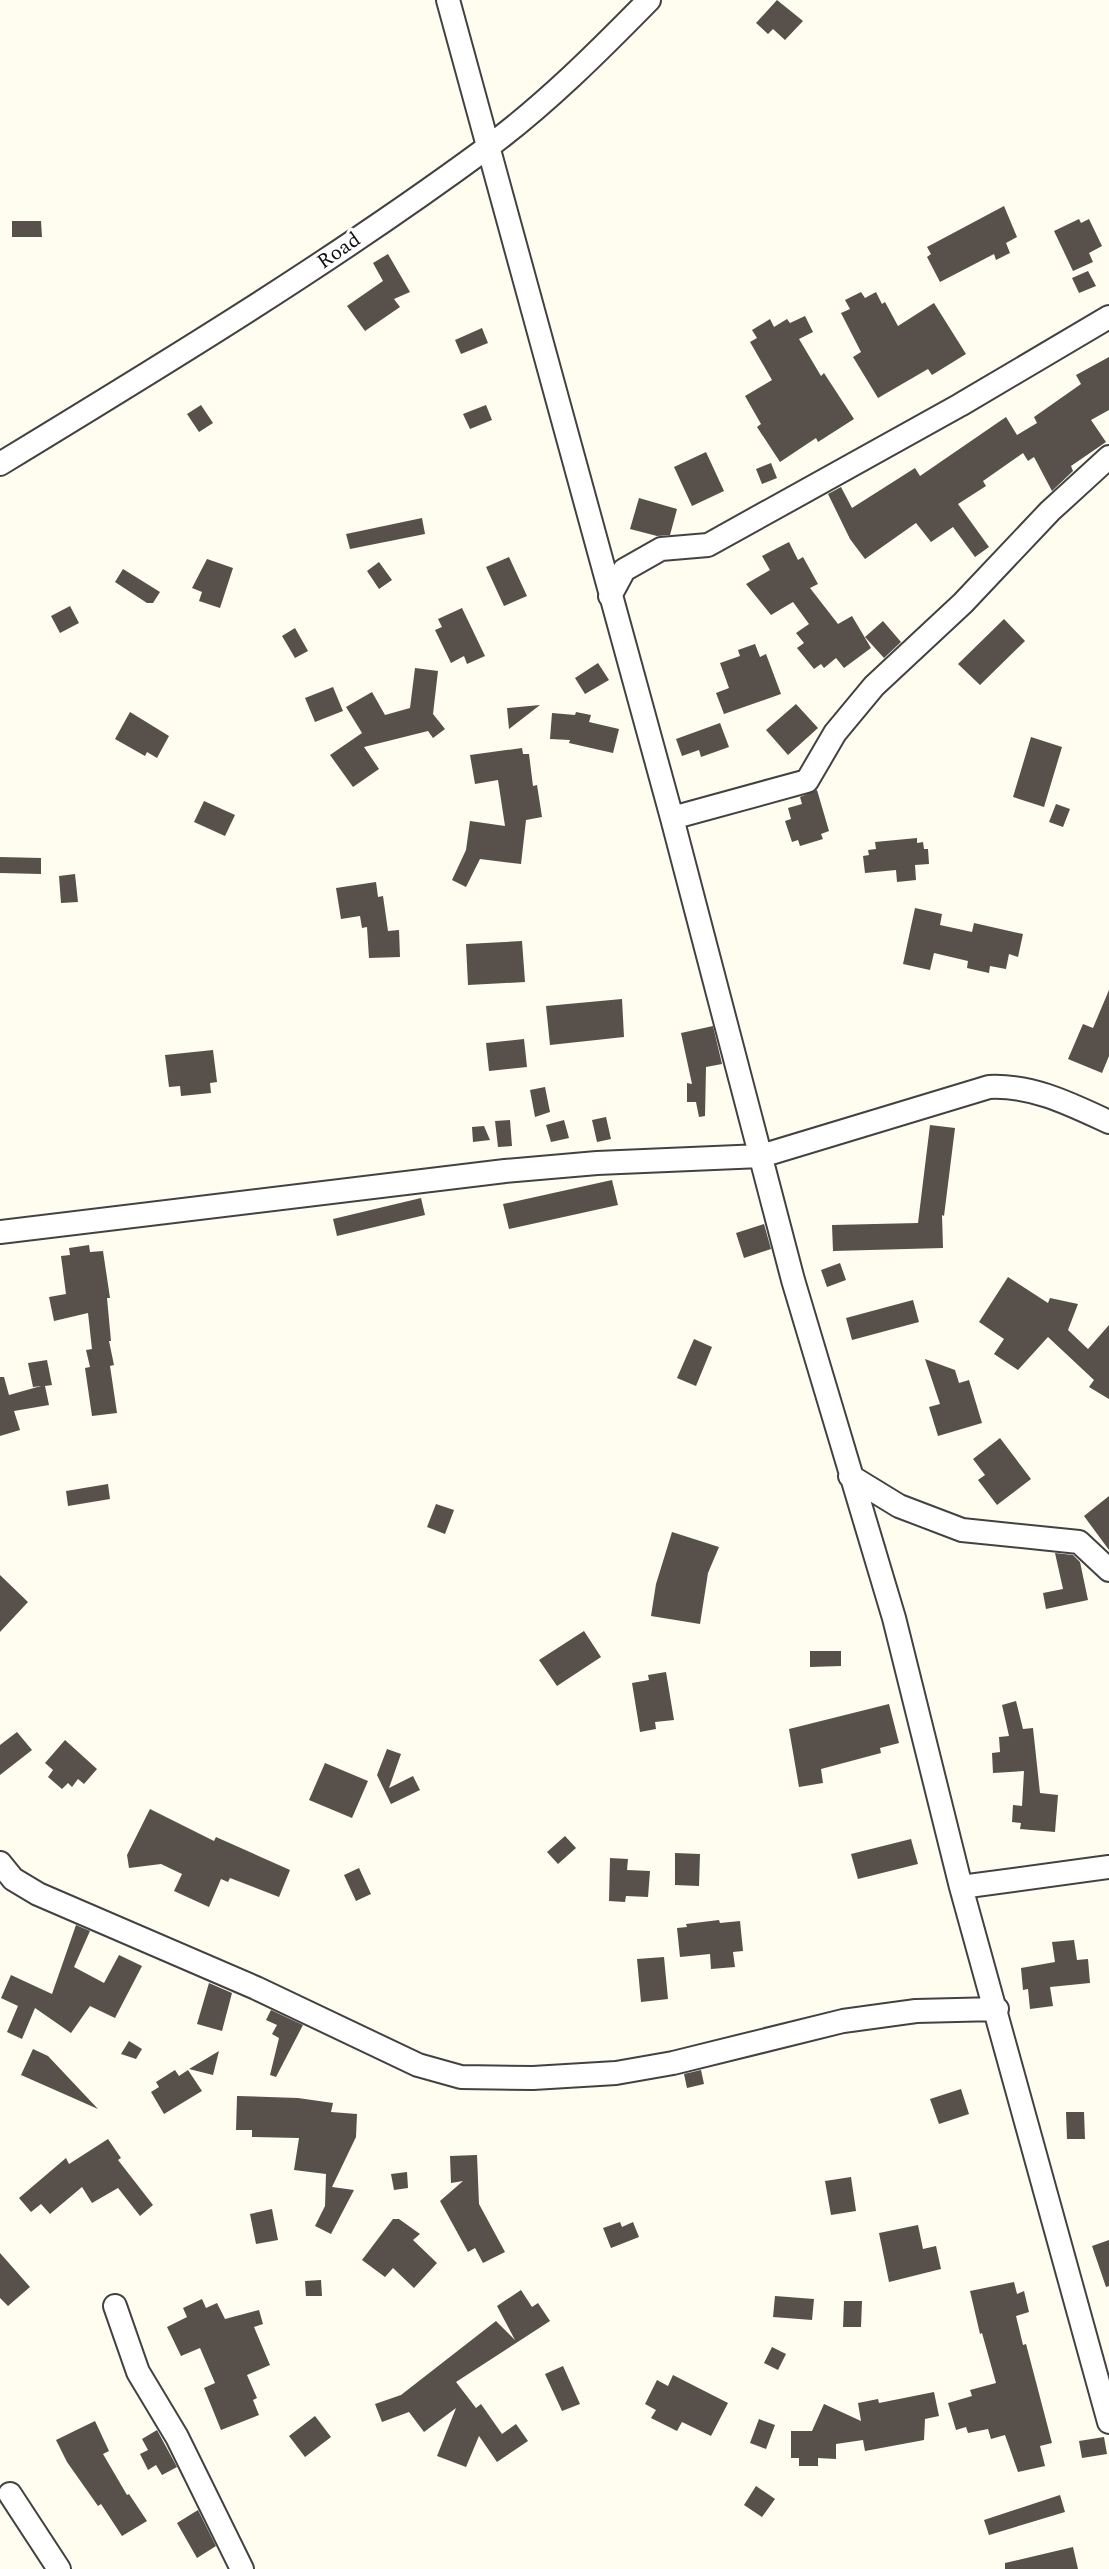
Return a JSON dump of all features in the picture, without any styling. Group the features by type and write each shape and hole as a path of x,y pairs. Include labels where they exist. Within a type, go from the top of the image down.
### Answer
{"street":[{"path":"448,0 672,818 793,1280 894,1618 961,1887 997,2009 1109,2422"},
{"name":"Road","path":"0,464 259,306 489,146 598,52 649,0"},
{"path":"610,596 624,570 661,549 708,545 960,405 1109,317"},
{"path":"672,818 807,781 835,733 874,686 963,603 1050,511 1109,457"},
{"path":"0,1232 505,1171 597,1163 761,1156 989,1087 1011,1086 1036,1091 1109,1122"},
{"path":"850,1476 899,1506 962,1530 1079,1542 1109,1570"},
{"path":"0,1863 13,1879 38,1894 256,1988 418,2065 461,2077 533,2078 616,2073 673,2063 843,2021 916,2011 997,2009"},
{"path":"961,1887 1109,1867"},
{"path":"116,2306 138,2372 177,2438 242,2569"},
{"path":"10,2494 59,2569"}],"building":[{"path":"777,0 803,21 785,40 773,29 768,34 756,23"},
{"path":"1004,206 1017,237 1006,243 1010,253 996,260 994,254 940,282 927,257 931,254 927,247"},
{"path":"1079,219 1081,223 1089,219 1102,246 1089,253 1093,262 1073,271 1054,231"},
{"path":"12,221 41,221 42,237 12,237"},
{"path":"388,254 410,292 394,299 400,307 365,331 347,306 383,281 373,263"},
{"path":"1088,271 1096,286 1079,293 1072,278"},
{"path":"861,292 865,298 876,292 882,304 885,302 898,326 934,303 966,354 932,375 928,369 878,398 853,357 861,352 841,313 850,309 845,300"},
{"path":"805,316 813,332 799,339 821,376 824,373 854,419 818,442 816,438 780,462 757,427 761,424 745,396 772,380 750,342 757,338 752,330 770,319 774,327 787,319 790,323"},
{"path":"482,328 488,343 461,354 455,340"},
{"path":"1109,357 1109,410 1091,420 1106,442 1071,466 1073,471 1052,491 1034,457 1028,461 1023,453 983,481 986,486 958,504 989,547 975,557 953,527 931,542 916,523 865,559 850,539 828,494 841,487 852,508 915,468 920,476 1006,417 1017,435 1037,423 1034,417 1081,384 1076,375"},
{"path":"201,405 213,423 199,432 187,414"},
{"path":"486,405 492,420 470,429 463,414"},
{"path":"706,452 724,491 692,506 674,467"},
{"path":"771,463 777,478 762,484 756,469"},
{"path":"639,498 677,509 670,535 657,536 630,529"},
{"path":"422,518 425,534 350,549 346,534"},
{"path":"789,542 798,560 803,557 818,584 810,588 838,624 852,616 871,648 844,668 836,658 824,668 821,664 814,669 797,648 804,643 796,633 809,624 793,602 771,615 746,584 770,570 762,556"},
{"path":"509,557 527,596 504,606 486,567"},
{"path":"207,559 233,568 220,608 199,601 202,592 192,588"},
{"path":"379,562 392,580 379,589 367,571"},
{"path":"123,569 160,592 153,603 147,603 115,582"},
{"path":"70,606 79,623 60,633 51,616"},
{"path":"462,608 485,656 467,664 464,656 451,663 435,630 442,627 438,619"},
{"path":"1004,619 1025,641 980,685 958,664"},
{"path":"883,621 901,642 884,658 865,637"},
{"path":"295,628 308,651 295,658 282,636"},
{"path":"755,644 760,657 766,654 781,694 724,714 716,693 729,688 720,663 740,656 738,650"},
{"path":"598,663 609,680 585,694 575,678"},
{"path":"415,668 438,671 433,714 445,729 433,738 428,731 364,747 379,769 353,787 330,755 362,733 346,707 372,692 385,715 410,708"},
{"path":"333,687 343,711 315,722 305,698"},
{"path":"796,704 818,728 788,755 766,730"},
{"path":"540,705 509,729 507,708"},
{"path":"130,712 169,736 157,758 147,752 145,756 115,739"},
{"path":"576,712 591,715 589,722 619,729 613,753 569,743 570,740 550,739 552,713 575,715"},
{"path":"720,723 729,747 701,757 699,750 682,756 676,739"},
{"path":"1031,737 1062,747 1044,807 1013,797"},
{"path":"522,748 523,754 529,754 533,786 537,785 542,817 526,820 521,864 480,859 466,887 452,880 466,850 470,821 505,826 498,780 475,784 470,755"},
{"path":"817,790 829,831 821,834 823,839 800,846 798,840 792,842 785,821 791,819 788,808 802,804 800,797"},
{"path":"204,801 235,815 225,836 194,822"},
{"path":"1056,804 1070,809 1063,827 1049,822"},
{"path":"917,838 917,843 923,842 924,849 928,849 929,864 915,865 916,880 897,882 896,870 865,873 863,856 869,855 868,850 876,849 875,842"},
{"path":"0,857 41,858 41,874 0,873"},
{"path":"75,874 78,902 61,903 59,876"},
{"path":"376,882 378,897 383,896 388,931 399,930 400,957 369,958 367,927 362,928 360,916 341,919 336,888"},
{"path":"915,908 942,914 940,925 972,932 974,923 1023,934 1018,957 1009,954 1006,969 990,966 989,973 967,968 968,961 934,953 930,970 903,964"},
{"path":"522,941 525,982 468,985 466,944"},
{"path":"1109,990 1109,1056 1102,1073 1068,1059 1083,1024 1093,1028"},
{"path":"622,999 624,1037 550,1045 546,1006"},
{"path":"713,1026 722,1064 706,1067 705,1116 699,1117 696,1102 687,1102 687,1083 692,1084 681,1033"},
{"path":"524,1039 527,1067 489,1071 486,1043"},
{"path":"213,1050 217,1082 210,1083 211,1093 181,1096 180,1086 169,1087 165,1055"},
{"path":"545,1087 550,1112 535,1117 530,1090"},
{"path":"606,1117 611,1139 597,1142 592,1120"},
{"path":"510,1120 512,1146 498,1147 495,1121"},
{"path":"564,1120 569,1138 551,1142 546,1125"},
{"path":"930,1125 955,1128 944,1216 942,1215 943,1248 833,1251 832,1225 918,1223"},
{"path":"484,1126 490,1140 473,1142 472,1127"},
{"path":"612,1180 618,1205 509,1229 503,1204"},
{"path":"421,1198 425,1215 337,1236 333,1219"},
{"path":"764,1224 771,1249 744,1258 736,1233"},
{"path":"89,1245 90,1252 103,1251 110,1298 107,1298 111,1341 109,1341 114,1365 110,1366 117,1413 92,1416 85,1368 90,1367 86,1350 92,1349 88,1313 54,1321 49,1297 66,1294 61,1256 70,1255 69,1248"},
{"path":"840,1263 846,1280 827,1287 821,1270"},
{"path":"1008,1277 1048,1303 1050,1298 1078,1304 1068,1330 1088,1349 1109,1325 1109,1399 1089,1387 1094,1380 1048,1337 1018,1370 994,1354 1004,1339 979,1322"},
{"path":"913,1300 919,1322 852,1340 846,1318"},
{"path":"694,1339 712,1347 696,1386 677,1378"},
{"path":"925,1359 955,1370 959,1383 969,1380 982,1423 938,1436 929,1407 940,1404"},
{"path":"47,1360 52,1385 45,1386 49,1405 14,1411 20,1430 0,1436 0,1377 4,1377 9,1395 41,1386 33,1387 28,1363"},
{"path":"1000,1438 1031,1479 997,1505 978,1480 985,1475 973,1459"},
{"path":"108,1484 110,1499 68,1506 66,1491"},
{"path":"1109,1496 1109,1550 1084,1516"},
{"path":"436,1504 454,1510 445,1534 427,1527"},
{"path":"672,1532 719,1547 708,1573 700,1624 651,1616 656,1584"},
{"path":"1055,1553 1073,1555 1080,1562 1088,1600 1046,1609 1043,1593 1063,1589"},
{"path":"0,1575 28,1602 0,1632"},
{"path":"584,1631 601,1657 557,1686 539,1660"},
{"path":"810,1651 841,1651 841,1666 810,1667"},
{"path":"666,1672 674,1720 655,1722 656,1729 640,1732 632,1683 649,1680 648,1675"},
{"path":"1016,1701 1023,1729 1033,1728 1040,1793 1058,1795 1055,1832 1020,1829 1021,1823 1012,1822 1013,1805 1022,1806 1024,1771 993,1773 992,1753 1000,1752 999,1737 1009,1736 1002,1705"},
{"path":"889,1704 899,1743 880,1748 881,1753 821,1769 823,1783 799,1787 789,1729"},
{"path":"17,1732 32,1750 0,1775 0,1745"},
{"path":"65,1740 97,1769 84,1784 78,1779 72,1787 68,1783 62,1789 48,1777 53,1770 45,1763"},
{"path":"387,1749 401,1754 389,1788 413,1776 420,1790 391,1804 377,1775"},
{"path":"325,1763 368,1781 352,1818 309,1800"},
{"path":"150,1809 214,1841 216,1837 290,1870 279,1897 230,1878 228,1882 221,1879 209,1907 174,1891 182,1874 161,1864 129,1868 127,1855"},
{"path":"565,1836 576,1848 558,1864 547,1852"},
{"path":"911,1839 918,1864 858,1879 851,1854"},
{"path":"675,1853 700,1854 699,1886 675,1885"},
{"path":"610,1858 628,1859 627,1870 650,1871 648,1897 626,1896 625,1902 609,1901"},
{"path":"359,1868 371,1894 356,1901 344,1875"},
{"path":"719,1920 720,1923 740,1921 743,1951 733,1952 735,1967 711,1969 710,1954 680,1957 677,1928 687,1927 686,1924"},
{"path":"76,1925 90,1931 74,1967 104,1983 119,1955 142,1966 115,2018 90,2006 71,2033 35,2008 22,2039 7,2032 18,2006 1,1998 11,1975 52,1994"},
{"path":"1074,1940 1077,1960 1088,1959 1090,1983 1050,1987 1053,2006 1030,2009 1028,1989 1023,1990 1021,1968 1055,1962 1052,1942"},
{"path":"664,1957 668,1999 641,2002 637,1959"},
{"path":"209,1983 232,1993 222,2031 197,2024"},
{"path":"271,2010 303,2025 276,2077 270,2075 279,2038 272,2034 277,2025 266,2020"},
{"path":"129,2041 142,2049 136,2059 121,2054"},
{"path":"33,2049 48,2056 98,2109 21,2075"},
{"path":"219,2051 213,2075 189,2069"},
{"path":"175,2070 179,2076 188,2070 202,2091 164,2114 151,2092 159,2087 156,2082"},
{"path":"701,2070 704,2084 687,2088 684,2074"},
{"path":"961,2089 969,2114 939,2124 930,2099"},
{"path":"237,2096 298,2098 333,2103 331,2112 357,2114 356,2137 332,2187 354,2190 331,2234 315,2226 325,2206 326,2174 294,2170 299,2138 252,2137 252,2130 236,2130"},
{"path":"1066,2112 1084,2112 1085,2139 1067,2139"},
{"path":"108,2139 121,2158 118,2160 153,2205 140,2216 118,2188 92,2203 82,2187 50,2214 41,2204 31,2212 19,2198 66,2158 69,2164"},
{"path":"477,2155 479,2204 505,2252 483,2263 475,2248 468,2252 440,2201 463,2181 451,2183 450,2156"},
{"path":"407,2172 408,2188 394,2190 391,2174"},
{"path":"851,2177 856,2211 831,2215 825,2181"},
{"path":"272,2209 278,2240 256,2244 250,2214"},
{"path":"393,2219 399,2219 420,2234 413,2240 437,2263 414,2288 393,2268 385,2277 362,2260"},
{"path":"620,2222 622,2227 633,2222 639,2237 611,2248 603,2228"},
{"path":"918,2225 923,2249 936,2246 941,2269 889,2282 879,2233"},
{"path":"1109,2240 1109,2286 1106,2287 1092,2246"},
{"path":"0,2253 30,2287 8,2306 0,2298"},
{"path":"321,2280 322,2296 306,2296 305,2281"},
{"path":"1014,2282 1017,2294 1024,2291 1029,2312 1016,2316 1023,2345 1026,2344 1052,2443 1040,2446 1045,2466 1018,2472 1005,2435 991,2439 988,2429 968,2433 966,2427 956,2430 948,2403 972,2396 970,2390 996,2383 982,2333 980,2334 970,2291"},
{"path":"521,2290 532,2307 538,2303 550,2321 456,2382 476,2408 481,2404 502,2434 516,2424 528,2441 497,2462 479,2436 466,2467 437,2456 456,2408 424,2432 409,2412 382,2422 375,2404 401,2395 496,2321 515,2340 497,2306"},
{"path":"775,2296 814,2299 812,2320 773,2317"},
{"path":"202,2299 206,2308 217,2303 225,2319 259,2310 263,2324 254,2327 270,2365 247,2375 257,2398 253,2400 259,2415 221,2430 204,2388 215,2383 200,2348 181,2356 167,2327 187,2317 183,2308"},
{"path":"844,2301 862,2301 861,2327 843,2327"},
{"path":"772,2347 786,2354 778,2370 764,2363"},
{"path":"563,2366 580,2404 562,2411 545,2374"},
{"path":"673,2375 728,2403 711,2436 682,2422 677,2431 651,2418 656,2410 645,2404 657,2380 668,2386"},
{"path":"934,2392 939,2416 925,2419 924,2440 865,2451 863,2440 836,2444 836,2459 818,2458 818,2466 799,2466 799,2458 791,2458 791,2431 812,2431 824,2404 861,2421 858,2403 878,2399 879,2403"},
{"path":"315,2416 331,2437 305,2457 289,2436"},
{"path":"759,2419 775,2425 766,2449 750,2443"},
{"path":"95,2421 109,2451 103,2454 127,2495 129,2494 147,2521 122,2536 101,2504 98,2506 67,2462 56,2440"},
{"path":"157,2430 177,2467 162,2475 156,2465 148,2470 140,2454 148,2450 142,2439"},
{"path":"1104,2437 1107,2454 1082,2458 1079,2441"},
{"path":"756,2486 775,2499 762,2517 744,2505"},
{"path":"1060,2495 1065,2512 989,2535 984,2520"},
{"path":"198,2510 216,2546 197,2558 177,2523"},
{"path":"1073,2547 1078,2569 1005,2569 1005,2563"}]}
